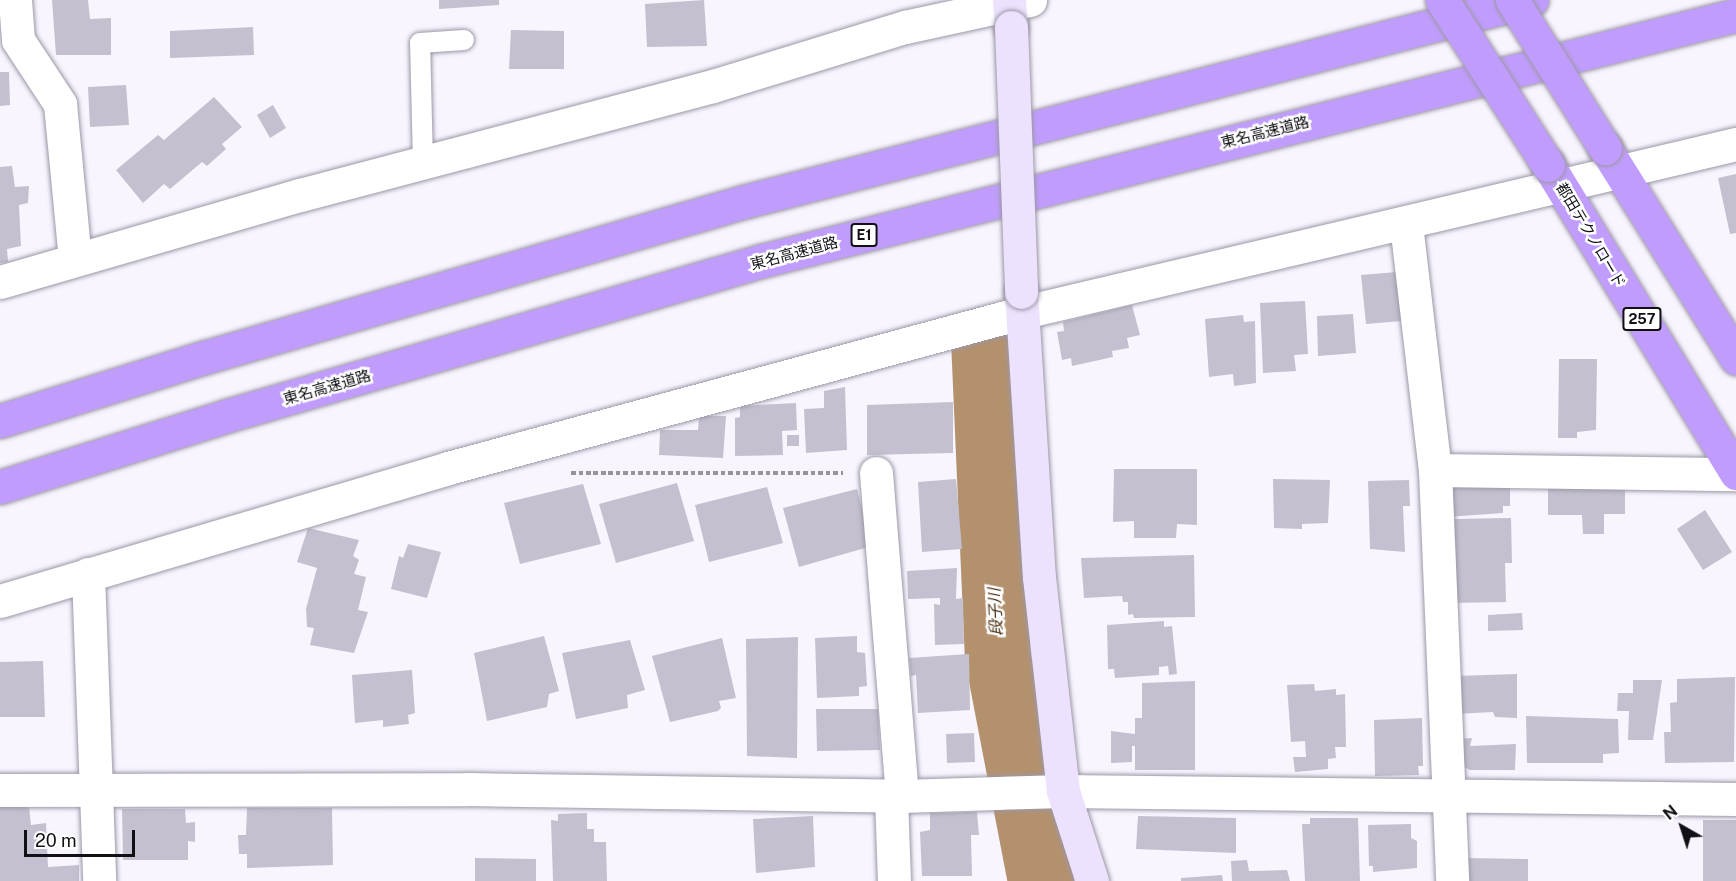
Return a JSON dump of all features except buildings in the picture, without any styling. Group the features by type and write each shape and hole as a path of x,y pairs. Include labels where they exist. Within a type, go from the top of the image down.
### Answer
{"highway":[{"name":"都田テクノロード","path":"1442,0 1555,176 1736,473"},
{"path":"1512,0 1736,358"},
{"path":"0,421 206,357 743,202 1533,0"},
{"name":"東名高速道路","path":"0,487 226,416 761,261 1736,15"}],"street":[{"path":"15,0 18,40 60,104 75,259"},
{"path":"0,282 423,162 713,86 932,14 1015,8 1014,309 1039,577 1049,791 1092,881"},
{"path":"0,601 459,465 960,331 1014,309 1406,224 1612,159 1736,144"},
{"path":"1406,224 1435,470 1452,881"},
{"path":"1435,470 1736,473"},
{"path":"876,473 896,796 894,881"},
{"path":"88,574 98,790 99,881"},
{"path":"0,790 468,789 896,796 1049,791 1736,798"}],"lane":[{"path":"423,162 420,43 464,40"}],"path":[{"path":"569,473 876,473"}],"waterway":[{"name":"段子川","path":"984,340 998,658 1041,881"}]}
